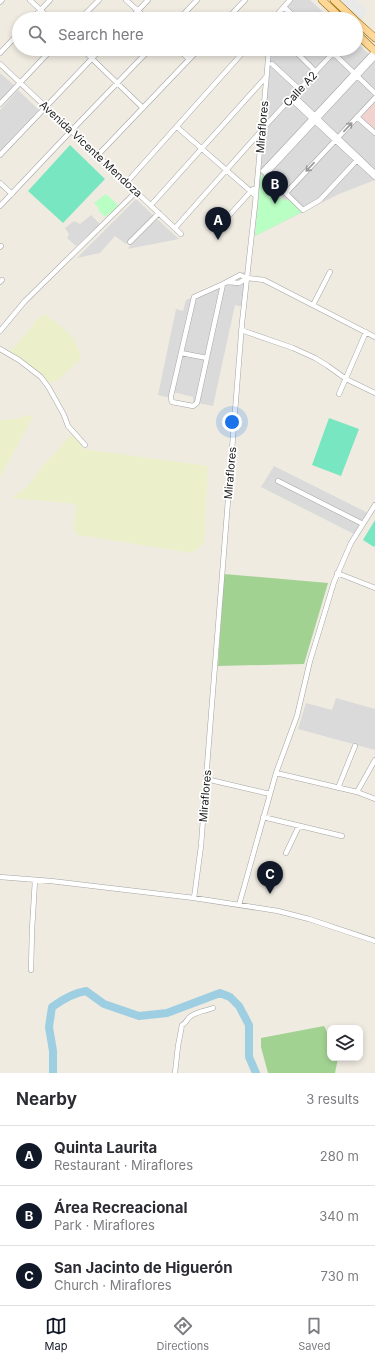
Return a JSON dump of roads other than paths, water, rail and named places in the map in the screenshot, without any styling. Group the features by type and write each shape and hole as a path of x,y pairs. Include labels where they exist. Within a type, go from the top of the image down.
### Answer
{"main road":[{"path":"322,0 335,12"},
{"path":"334,0 347,12"},
{"path":"363,27 375,38"},
{"path":"363,39 375,51"}],"street":[{"path":"30,0 41,10 50,0"},
{"path":"87,12 99,0"},
{"path":"126,0 138,11 148,0"},
{"path":"186,12 197,0"},
{"path":"234,12 245,0"},
{"path":"279,12 290,0"},
{"path":"285,8 289,12"},
{"path":"0,53 12,40"},
{"path":"356,75 375,51"},
{"path":"0,104 45,56"},
{"path":"0,206 143,56"},
{"path":"186,56 189,59"},
{"path":"97,156 192,56"},
{"path":"127,182 240,56"},
{"name":"Miraflores","path":"194,898 201,846 241,330 248,278 268,56"},
{"path":"300,56 316,72"},
{"name":"Calle A2","path":"267,124 330,56"},
{"path":"336,56 375,92"},
{"path":"358,159 320,200 303,210 262,171 375,57"},
{"path":"0,155 92,58 143,108"},
{"name":"Avenida Vicente Mendoza","path":"0,64 181,234"},
{"path":"272,64 300,90"},
{"path":"151,205 266,77"},
{"path":"292,97 336,139 375,173"},
{"path":"286,193 375,98"},
{"path":"358,117 375,133"},
{"path":"177,127 256,196"},
{"path":"175,228 261,131"},
{"path":"358,159 375,177"},
{"path":"0,183 12,194"},
{"path":"216,230 256,185"},
{"path":"0,331 25,301 136,192"},
{"path":"130,242 159,213"},
{"path":"313,305 330,272"},
{"path":"224,283 197,403 193,406 172,402 171,400 194,297 240,275 248,278 264,280 375,337"},
{"path":"224,283 239,283 248,278"},
{"path":"241,330 300,351 328,366 346,379 375,394"},
{"path":"339,394 366,332"},
{"path":"0,348 41,376 60,408 68,426 84,445"},
{"path":"181,353 207,358"},
{"path":"278,481 362,524"},
{"path":"239,905 276,773 297,716 310,662 337,573 351,543 375,505"},
{"path":"337,573 375,588"},
{"path":"338,788 355,746"},
{"path":"357,792 375,760"},
{"path":"276,773 357,792 375,799"},
{"path":"206,778 270,794"},
{"path":"263,817 342,836"},
{"path":"286,854 299,826"},
{"path":"0,877 194,898 239,905 294,915 375,941"},
{"path":"31,970 35,880"},
{"path":"175,1073 182,1025 185,1024 189,1017 198,1012 213,1008"}],"waterway":[{"path":"53,1073 53,1051 49,1027 52,1007 68,997 86,991 104,1004 139,1016 167,1013 220,993 230,997 239,1006 249,1025 249,1057 256,1073"}],"place":[{"name":"Área Recreacional","path":"275,204"},
{"name":"Quinta Laurita","path":"218,240"},
{"name":"San Jacinto de Higuerón","path":"270,894"}]}
